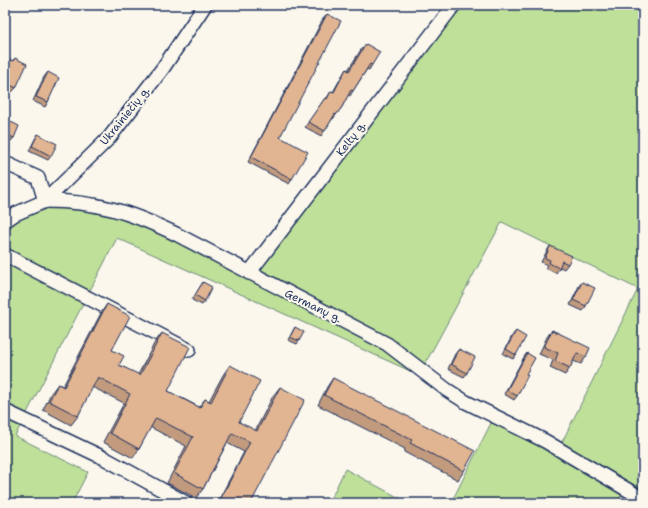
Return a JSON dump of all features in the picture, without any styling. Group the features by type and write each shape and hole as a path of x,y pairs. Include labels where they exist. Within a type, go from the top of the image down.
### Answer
{"street":[{"name":"Ukrainiečių g.","path":"5,221 14,214 45,201 110,138 163,68 204,5"},
{"name":"Keltų g.","path":"249,273 454,5"},
{"path":"5,163 38,178 45,201"},
{"name":"Germanų g.","path":"45,201 91,204 135,215 176,234 387,344 453,394 565,452 643,499"},
{"path":"5,255 189,350"},
{"path":"5,410 104,458 186,503"}],"green space":[{"path":"460,5 643,5 643,493 627,486 617,503 451,503 491,423 560,446 638,289 502,222 419,375 117,238 15,436 88,472 72,503 5,503 5,226 12,220 45,207 78,206 147,224 246,277"},
{"path":"345,469 409,503 329,503"}],"building":[{"path":"327,14 341,21 280,137 308,152 292,179 251,157"},
{"path":"366,44 380,52 372,65 370,64 353,91 351,90 342,107 336,115 335,114 325,131 308,122 325,98 327,99 331,91 334,92 346,69 349,71"},
{"path":"5,58 13,61 15,58 27,64 16,88 5,82"},
{"path":"48,72 59,78 48,102 36,97"},
{"path":"5,119 19,126 14,138 5,134"},
{"path":"38,134 57,144 51,156 32,146"},
{"path":"550,246 572,256 568,264 562,261 559,268 549,263 550,260 545,258"},
{"path":"203,282 212,287 205,301 195,295"},
{"path":"582,282 595,288 586,306 573,300"},
{"path":"107,304 130,316 112,350 124,356 119,365 140,375 162,333 190,347 168,391 200,408 205,399 211,402 230,365 260,381 239,422 257,431 280,387 305,400 251,503 231,503 221,498 250,442 232,433 203,489 174,473 193,437 156,418 139,449 110,433 130,394 98,377 78,416 49,401 58,384 64,387"},
{"path":"295,327 304,332 299,341 290,337"},
{"path":"552,330 590,348 586,357 577,353 570,368 555,361 558,353 544,347"},
{"path":"516,331 526,337 516,355 506,349"},
{"path":"459,349 475,357 467,373 451,364"},
{"path":"527,353 535,358 526,374 528,375 517,396 507,390"},
{"path":"333,378 475,451 464,471 410,443 412,440 324,395"}]}
